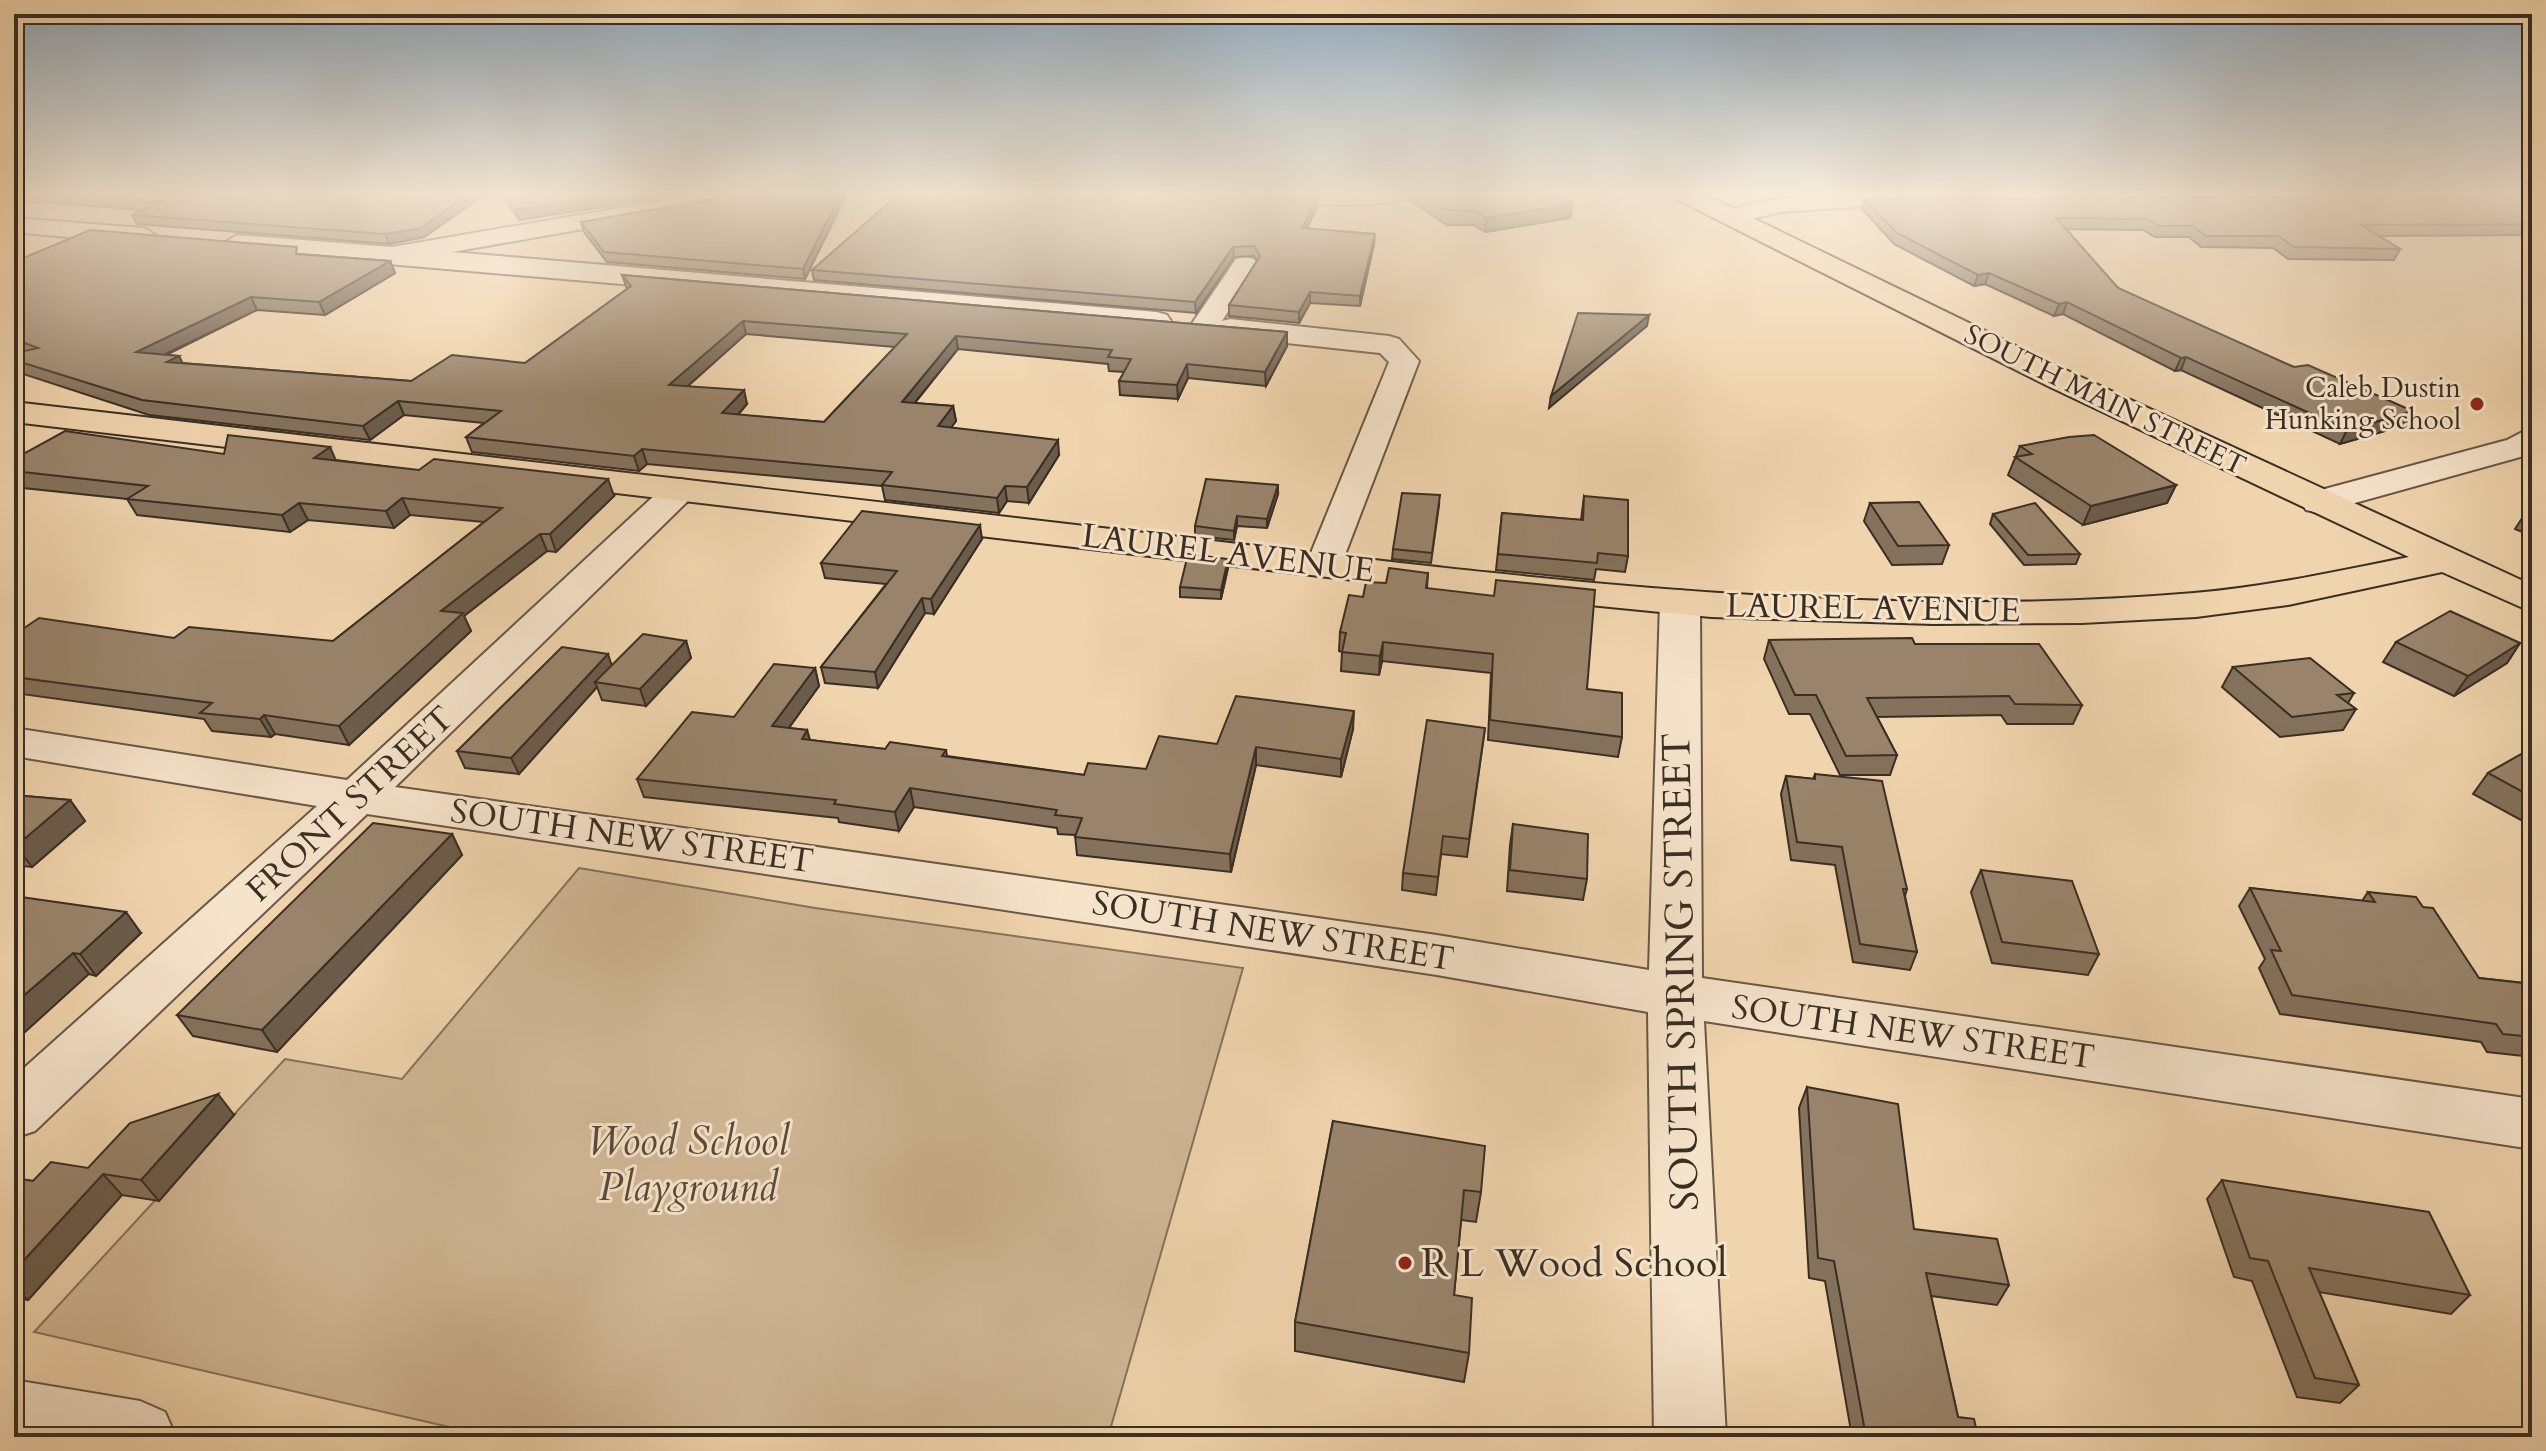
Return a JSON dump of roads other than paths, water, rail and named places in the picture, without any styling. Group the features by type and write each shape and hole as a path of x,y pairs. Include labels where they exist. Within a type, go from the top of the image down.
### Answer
{"main road":[{"name":"SOUTH MAIN STREET","path":"1820,261 2319,502 2532,600"},
{"name":"LAUREL AVENUE","path":"14,412 1325,565 1680,602 1933,612 2167,607 2288,593 2443,561"}],"street":[{"path":"458,261 1205,325 1366,341 1395,348 1404,361 1325,565"},
{"path":"1205,325 1245,265"},
{"path":"2319,502 2519,447 2532,437"},
{"path":"2487,455 2532,472"},
{"name":"FRONT STREET","path":"14,1113 584,586 681,489"},
{"name":"SOUTH SPRING STREET","path":"1680,602 1675,995 1690,1437"},
{"name":"SOUTH NEW STREET","path":"14,742 356,797 1421,952 1675,995 2532,1124"},
{"path":"14,1415 140,1437"}],"place":[{"name":"Caleb Dustin Hunking School","path":"2477,404"},
{"name":"R L Wood School","path":"1405,1263"}],"park label":[{"name":"Wood School Playground","path":"688,1164"}]}
